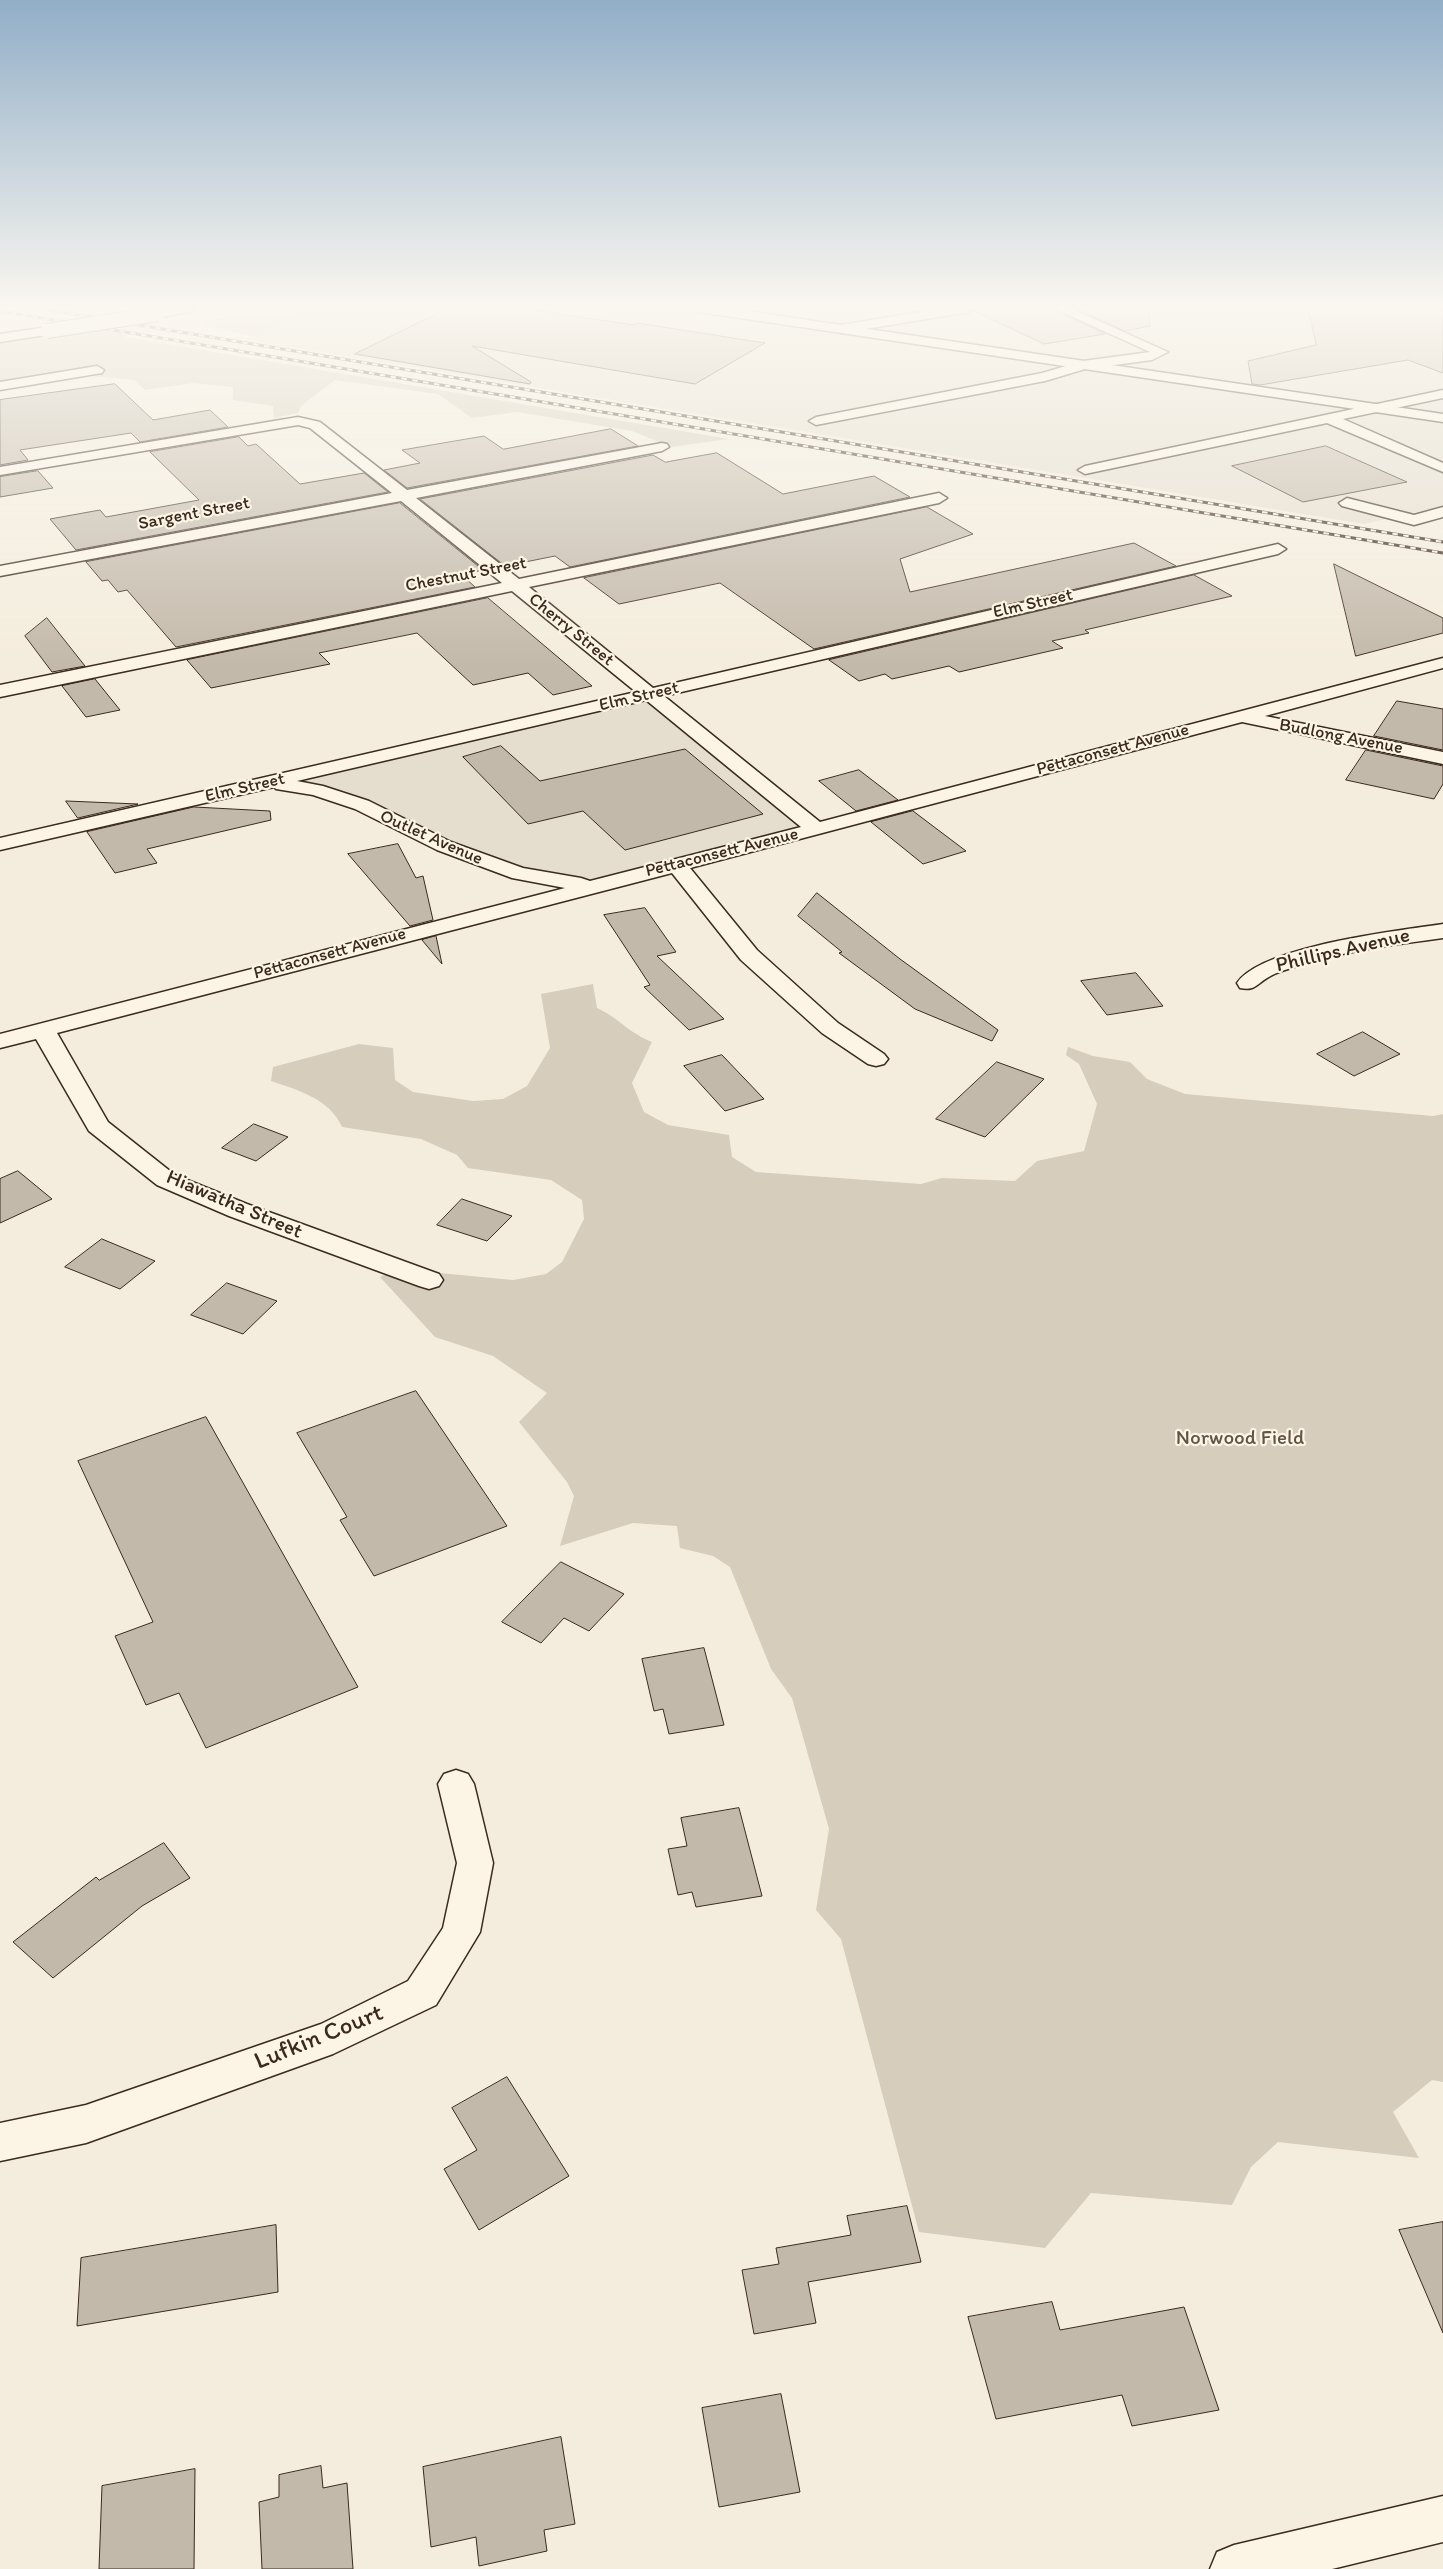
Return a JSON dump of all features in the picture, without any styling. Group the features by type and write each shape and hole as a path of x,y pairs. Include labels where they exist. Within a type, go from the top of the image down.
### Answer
{"main road":[{"name":"Cherry Street","path":"0,470 256,428"},
{"name":"Cherry Street","path":"319,428 816,829"},
{"path":"1084,470 1282,428"},
{"path":"1351,428 1443,468"},
{"name":"Sargent Street","path":"0,570 662,447"},
{"path":"1424,460 1412,468 1443,482"},
{"name":"Chestnut Street","path":"0,691 210,646 516,586 939,498"},
{"path":"1346,503 1414,520 1443,512"},
{"name":"Elm Street","path":"0,844 651,695 902,634 1278,549"},
{"name":"Pettaconsett Avenue","path":"0,1041 595,885 677,866 1443,663"},
{"name":"Budlong Avenue","path":"1238,716 1443,758"},
{"name":"Outlet Avenue","path":"269,783 316,790 362,805 444,846 519,874 595,885"},
{"path":"677,866 749,955 830,1028 876,1059"},
{"name":"Phillips Avenue","path":"1248,983 1251,976 1268,967 1348,947 1443,931"},
{"name":"Hiawatha Street","path":"43,1030 98,1126 166,1180 238,1210 429,1280"},
{"name":"Lufkin Court","path":"0,2142 96,2121 333,2037 422,1993 461,1932 475,1863 456,1784"},
{"path":"1234,2569 1443,2519"}],"shaded area":[{"path":"782,428 1443,428 1443,506 1364,524"},
{"path":"651,696 818,828 603,886 522,875 287,779"}],"green space":[{"path":"613,428 663,428 729,439 671,447 632,431"},
{"name":"Norwood Field","path":"593,984 597,1008 652,1042 632,1083 644,1112 668,1125 729,1135 732,1157 756,1172 921,1184 942,1178 1015,1181 1037,1161 1084,1151 1097,1104 1079,1064 1066,1055 1068,1047 1093,1056 1130,1062 1147,1079 1185,1094 1433,1116 1443,1114 1443,2082 1432,2080 1393,2112 1419,2158 1278,2142 1251,2167 1232,2205 1091,2193 1045,2248 919,2232 841,1939 816,1910 829,1829 792,1698 771,1669 730,1567 713,1556 680,1548 677,1526 633,1523 560,1546 574,1496 567,1482 519,1422 547,1393 493,1356 435,1337 380,1277 397,1269 513,1280 546,1274 562,1262 584,1219 582,1200 551,1180 468,1168 457,1155 421,1139 342,1127 330,1109 312,1097 271,1081 273,1067 359,1044 393,1048 395,1080 413,1092 473,1101 503,1099 527,1086 550,1048 541,994"}],"building":[{"path":"0,428 223,428 140,442 131,433 20,450 28,460 0,465"},
{"path":"611,429 638,446 407,488 384,470 420,463 402,450 484,436 503,449"},
{"path":"239,437 248,446 256,444 300,484 364,473 388,492 76,550 50,519 100,510 106,517 199,500 150,452"},
{"path":"1326,446 1407,482 1303,502 1232,466"},
{"path":"717,453 783,494 874,476 910,497 570,567 555,556 505,566 420,499 653,455 665,462"},
{"path":"38,471 53,488 0,497 0,477"},
{"path":"400,503 483,570 468,573 472,576 464,577 475,587 176,647 127,590 118,592 108,580 102,581 86,562"},
{"path":"927,507 973,534 900,559 910,592 1134,543 1176,566 814,649 720,583 619,604 584,578"},
{"path":"1334,564 1443,618 1443,633 1356,656"},
{"path":"1194,575 1232,596 1085,630 1089,633 1052,641 1063,648 959,672 949,666 892,679 885,674 859,681 829,660"},
{"path":"488,598 592,686 553,695 528,673 473,685 417,633 319,653 330,664 211,688 187,660"},
{"path":"47,618 85,666 52,672 25,636"},
{"path":"95,679 120,710 86,717 62,686"},
{"path":"1397,701 1443,709 1443,750 1374,736"},
{"path":"501,746 540,781 685,749 763,814 625,850 583,811 528,824 463,757"},
{"path":"1366,750 1443,766 1443,784 1434,799 1346,780"},
{"path":"859,770 898,800 856,811 819,781"},
{"path":"66,801 138,804 78,818"},
{"path":"194,807 270,811 271,820 147,849 157,863 115,873 87,832"},
{"path":"913,811 966,851 923,864 871,822"},
{"path":"398,844 416,878 423,876 433,920 410,926 348,854"},
{"path":"817,893 900,959 998,1030 992,1041 915,1009 839,953 842,952 798,916"},
{"path":"645,908 676,952 657,956 724,1019 689,1030 644,987 650,985 604,915"},
{"path":"436,936 442,964 422,940"},
{"path":"1136,973 1163,1006 1107,1015 1081,981"},
{"path":"1363,1032 1400,1054 1354,1076 1317,1054"},
{"path":"722,1055 764,1099 725,1111 684,1066"},
{"path":"997,1062 1044,1079 985,1137 936,1119"},
{"path":"254,1124 288,1137 256,1161 222,1148"},
{"path":"18,1171 52,1199 0,1223 0,1179"},
{"path":"462,1199 512,1216 487,1241 437,1225"},
{"path":"102,1239 155,1261 120,1289 65,1267"},
{"path":"227,1283 277,1301 243,1334 191,1315"},
{"path":"416,1391 507,1526 374,1576 340,1520 347,1517 297,1433"},
{"path":"206,1417 358,1687 206,1748 179,1693 146,1705 115,1636 153,1622 78,1461"},
{"path":"561,1562 624,1594 589,1631 564,1618 541,1643 502,1622"},
{"path":"704,1648 724,1725 669,1734 663,1709 654,1711 642,1659"},
{"path":"739,1808 762,1896 696,1907 692,1892 678,1895 668,1849 687,1846 681,1818"},
{"path":"164,1843 190,1878 142,1906 53,1978 13,1942 96,1877 99,1880"},
{"path":"507,2077 569,2176 479,2230 444,2169 477,2150 452,2108"},
{"path":"907,2206 921,2262 808,2282 816,2323 754,2334 742,2270 779,2264 776,2248 851,2235 847,2216"},
{"path":"1443,2222 1443,2333 1399,2230"},
{"path":"276,2225 278,2292 77,2326 81,2258"},
{"path":"1052,2302 1060,2330 1184,2307 1219,2410 1132,2426 1122,2395 996,2419 968,2317"},
{"path":"781,2394 800,2492 719,2507 702,2408"},
{"path":"561,2437 575,2524 544,2530 547,2551 479,2566 476,2537 431,2547 423,2467"},
{"path":"321,2466 323,2488 347,2483 353,2569 262,2569 259,2502 279,2497 279,2475"},
{"path":"195,2469 194,2569 99,2569 102,2486"}],"railway":[{"path":"697,428 1443,553"},
{"path":"757,428 1443,542"}]}
